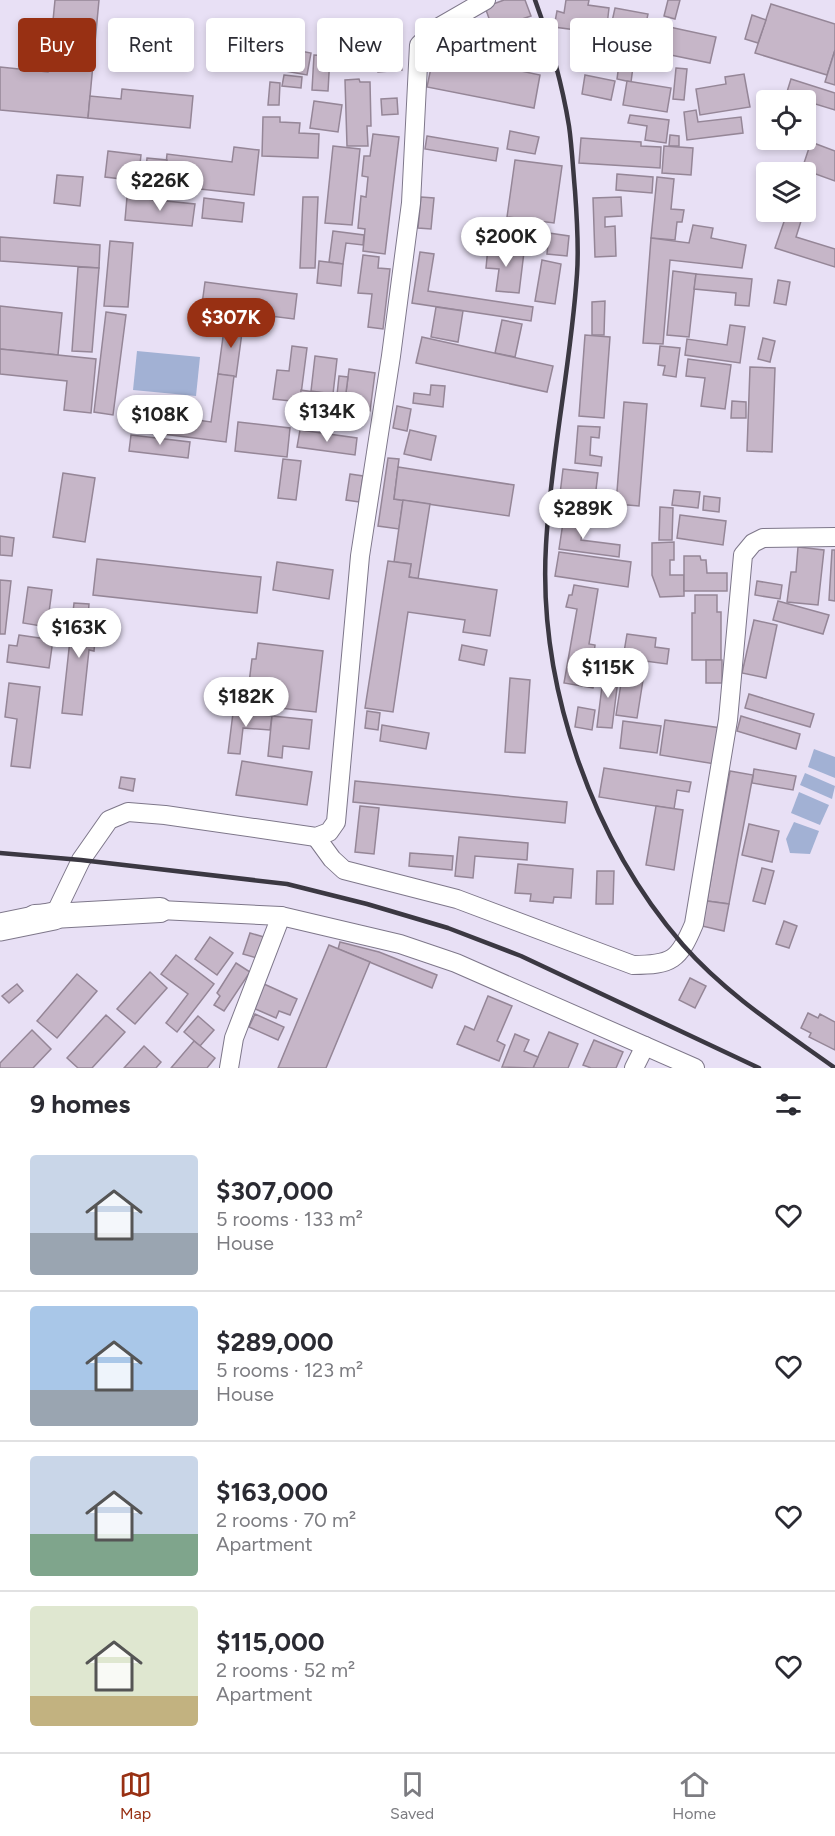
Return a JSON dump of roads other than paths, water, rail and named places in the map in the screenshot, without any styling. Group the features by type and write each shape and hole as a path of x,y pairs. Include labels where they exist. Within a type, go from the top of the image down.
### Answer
{"highway":[{"path":"0,927 54,916"}],"main road":[{"path":"0,917 160,910"}],"street":[{"path":"54,916 81,860 109,820 128,812 165,815 316,837 329,832 336,822 360,556 391,356 411,203 419,45 423,38 434,30 486,0"},
{"path":"316,837 332,859 344,870 457,899 633,965 657,965 674,957 685,946 694,924 728,720 743,555 753,543 763,538 835,537"},
{"path":"160,910 281,916 400,944 456,963 695,1068"},
{"path":"229,1068 234,1038 281,916"},
{"path":"634,1068 645,1046"}],"water":[{"path":"137,351 200,357 196,396 133,390"},
{"path":"814,749 835,757 835,778 808,767"},
{"path":"805,773 835,786 832,799 800,785"},
{"path":"799,792 829,805 820,825 791,813"},
{"path":"794,822 819,831 810,854 790,853 786,839"}],"railway":[{"path":"535,0 555,62 569,126 577,232 578,264 574,308 552,477 546,545 546,598 551,651 562,705 577,757 597,809 650,903 683,945 717,980 755,1011 835,1068"},
{"path":"0,853 287,884 367,904 448,928 521,956 759,1068"}]}
